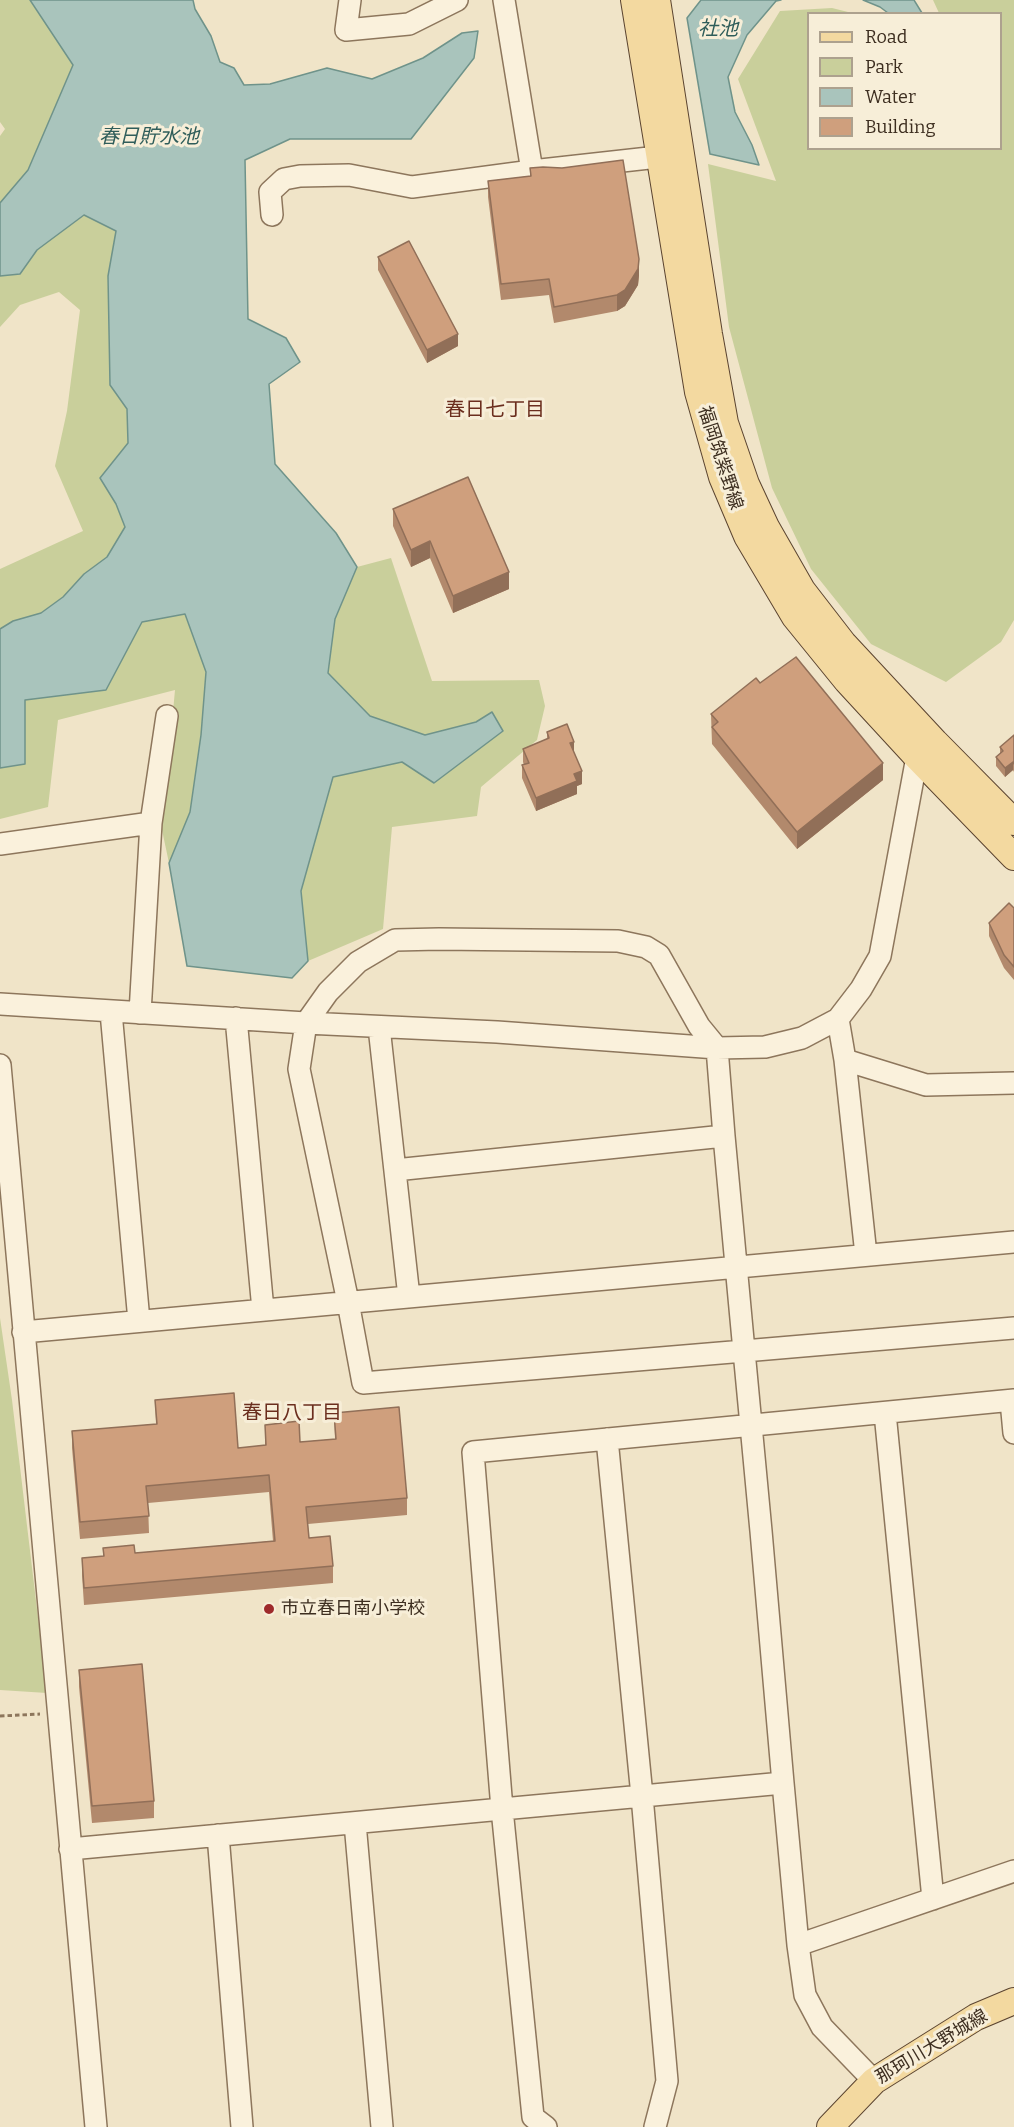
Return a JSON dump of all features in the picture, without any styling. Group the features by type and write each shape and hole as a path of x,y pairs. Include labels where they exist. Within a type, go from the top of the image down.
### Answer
{"main road":[{"name":"福岡筑紫野線","path":"634,0 698,392 722,477 747,536 795,617 847,681 917,758 1014,857"},
{"name":"福岡筑紫野線","path":"657,0 713,356 726,423 746,484 766,527 802,590 830,625 935,742 1014,822"},
{"name":"那珂川大野城線","path":"830,2127 874,2081 976,2017 1014,2001"}],"street":[{"path":"350,0 346,30 409,24 457,0"},
{"path":"504,0 532,171"},
{"path":"272,215 270,192 284,179 300,176 349,176 412,187 658,157"},
{"path":"140,1012 151,823 167,716"},
{"path":"0,1004 497,1032 717,1048 765,1047 802,1038 838,1018 861,989 880,956 917,758"},
{"path":"0,844 151,823"},
{"path":"874,2081 822,2027 805,1995 798,1945 751,1426 744,1351 736,1267 724,1136 717,1048 699,1026 659,955 645,946 618,941 395,940 358,962 328,992 306,1023 299,1069 363,1383 744,1351 1014,1328"},
{"path":"111,1012 139,1321"},
{"path":"236,1018 263,1310"},
{"path":"838,1018 845,1060 866,1255"},
{"path":"379,1027 410,1296"},
{"path":"845,1060 926,1085 1014,1083"},
{"path":"0,1065 96,2127"},
{"path":"395,1170 724,1136"},
{"path":"23,1332 1014,1242"},
{"path":"546,2127 532,2117 502,1809 472,1452 1012,1401 1014,1433"},
{"path":"885,1413 933,1899"},
{"path":"607,1439 667,2081 655,2127"},
{"path":"70,1849 783,1783"},
{"path":"355,1823 382,2127 375,2127"},
{"path":"218,1835 242,2127"},
{"path":"798,1945 1014,1871"}],"path":[{"path":"0,1716 32,1714 60,1716"}],"green space":[{"path":"0,0 30,0 73,65 28,170 0,203 0,136 5,129 0,122"},
{"path":"933,0 1014,0 1014,620 1001,642 946,682 871,644 811,569 772,488 729,327 708,164 776,181 738,79 780,11 832,8 848,12 807,12 807,150 1002,150 1002,12 939,12"},
{"path":"84,215 116,231 108,276 110,385 127,409 128,443 100,478 116,504 125,527 107,557 84,574 63,597 41,613 13,621 0,629 0,569 83,531 55,466 67,411 80,310 59,292 20,305 0,327 0,276 20,274 37,250"},
{"path":"391,558 432,681 539,680 545,706 537,740 481,787 477,816 392,827 383,929 308,961 301,891 333,777 402,762 434,783 492,712 476,722 425,735 370,716 328,673 335,619 357,567"},
{"path":"185,614 206,672 201,735 190,812 169,863 162,830 175,690 58,720 48,807 0,819 0,768 25,764 25,700 106,690 142,622"},
{"path":"0,1318 12,1400 47,1693 0,1690"}],"water":[{"name":"春日貯水池","path":"30,0 193,0 195,9 211,36 220,62 234,68 244,85 270,84 327,68 372,79 423,58 462,33 478,31 474,58 411,139 290,139 245,160 248,319 286,338 300,362 269,384 275,464 336,533 357,567 335,619 328,673 370,716 425,735 476,722 492,712 503,731 434,783 402,762 333,777 301,891 308,961 292,978 187,966 169,863 190,812 201,735 206,672 185,614 142,622 106,690 25,700 25,764 0,768 0,629 13,621 41,613 63,597 84,574 107,557 125,527 116,504 100,478 128,443 127,409 110,385 108,276 116,231 84,215 37,250 20,274 0,276 0,203 28,170 73,65"},
{"name":"社池","path":"701,0 781,0 776,1 747,35 728,77 735,112 752,145 759,165 710,154 687,18"},
{"path":"863,0 914,0 921,12 887,12"}],"building":[{"path":"623,160 639,259 638,269 625,290 617,295 554,307 549,279 501,284 488,181 531,176 530,168 562,168"},
{"path":"409,241 458,334 427,350 378,257"},
{"path":"468,477 509,572 453,596 430,541 411,550 393,509"},
{"path":"796,657 883,763 797,832 712,727 718,722 711,714 756,678 760,683"},
{"path":"567,724 574,742 570,743 582,771 574,774 577,781 536,798 522,765 529,763 523,749 549,738 547,732"},
{"path":"1014,735 1014,764 1013,762 1005,768 996,757 1003,751 1000,747"},
{"path":"1009,903 1014,908 1014,967 1004,955 989,923"},
{"path":"234,1393 238,1448 266,1445 265,1425 299,1421 300,1442 336,1439 334,1413 399,1407 407,1498 306,1507 309,1538 330,1536 333,1566 84,1588 82,1558 104,1556 103,1548 134,1545 135,1553 275,1541 269,1475 146,1486 149,1516 80,1522 72,1431 157,1424 155,1400"},
{"path":"142,1664 154,1801 92,1806 79,1670"}],"place":[{"name":"市立春日南小学校","path":"269,1609"}],"district":[{"name":"春日七丁目","path":"495,410"},
{"name":"春日八丁目","path":"292,1413"}]}
